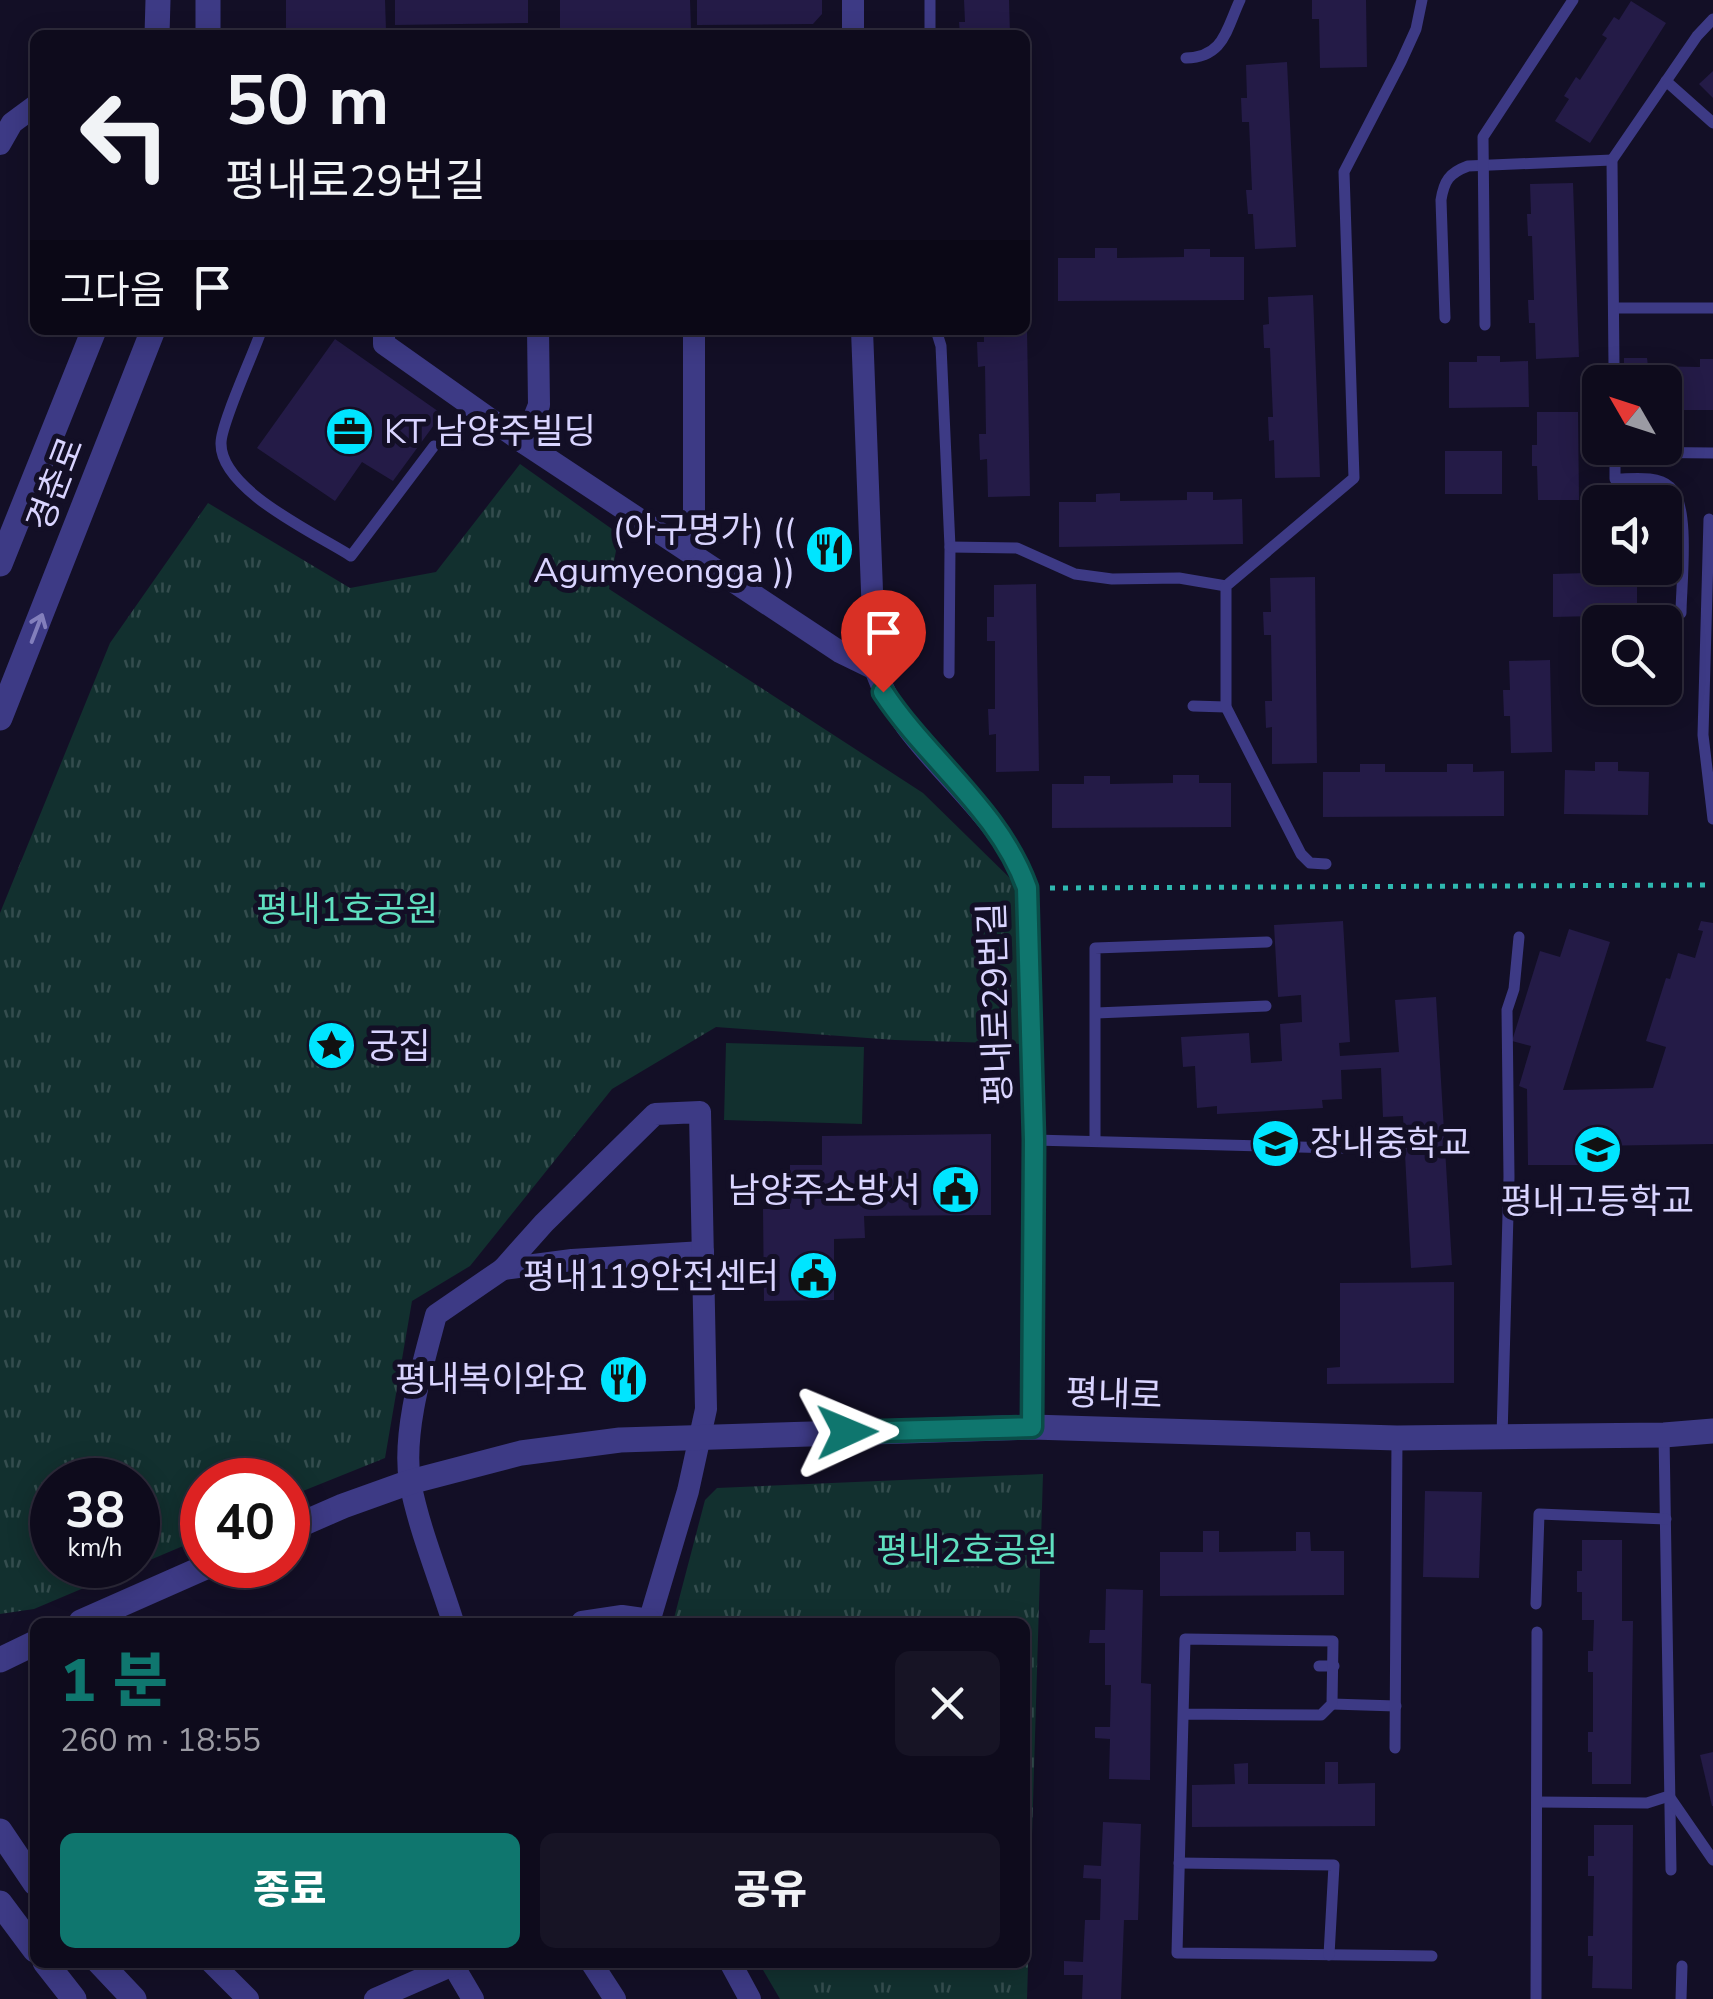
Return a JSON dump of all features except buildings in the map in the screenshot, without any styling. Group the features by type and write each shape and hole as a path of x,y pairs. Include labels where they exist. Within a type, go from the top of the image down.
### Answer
{"street":[{"path":"156,30 158,0"},
{"path":"208,0 208,30"},
{"path":"852,30 853,0"},
{"path":"2,138 12,123 30,110"},
{"name":"경춘로","path":"0,564 92,335"},
{"name":"경춘로","path":"0,718 151,335"},
{"path":"384,335 384,344 524,443 840,652 875,668"},
{"path":"524,443 539,405 538,335"},
{"path":"686,548 694,520 694,335"},
{"name":"평내로29번길","path":"862,335 875,668 883,692 902,721 1005,839 1027,888 1034,1140 1032,1427"},
{"path":"452,1618 410,1482 408,1450 436,1315 503,1269 654,1114 700,1112 706,1409 688,1491 651,1618"},
{"path":"503,1269 572,1260 704,1252"},
{"name":"평내로","path":"310,1520 410,1482 522,1453 620,1440 1032,1427 1398,1438 1713,1431"},
{"path":"90,1618 180,1578"},
{"path":"0,1660 30,1645"},
{"path":"0,1831 30,1876"},
{"path":"0,1903 30,1943"},
{"path":"50,1968 74,1999"},
{"path":"104,1968 134,1999"},
{"path":"217,1968 248,1999"},
{"path":"375,1999 447,1968"},
{"path":"458,1968 473,1999"},
{"path":"595,1968 615,1999"},
{"path":"733,1968 750,1999"}],"lane":[{"path":"930,0 930,30"},
{"path":"1186,58 1205,58 1218,46 1240,0"},
{"path":"950,547 1017,548 1075,574 1112,579 1179,578 1226,586 1354,478 1344,172 1416,29 1422,0"},
{"path":"1485,325 1484,137 1573,0"},
{"path":"1614,365 1612,160 1697,36 1713,19"},
{"path":"1666,81 1713,123"},
{"path":"1445,318 1441,200 1443,184 1453,171 1482,165 1612,160"},
{"path":"1614,308 1713,308"},
{"path":"260,335 221,440 224,464 242,488 350,556 434,446"},
{"path":"938,335 950,547 949,673"},
{"path":"1682,453 1713,454"},
{"path":"1615,465 1615,479 1654,480 1667,485"},
{"path":"1682,521 1711,519 1703,735 1713,818"},
{"path":"1226,586 1226,707 1300,854 1310,864 1326,864"},
{"path":"1194,706 1226,707"},
{"path":"1502,1437 1509,1177 1508,1010 1519,937"},
{"path":"1095,1140 1095,948 1267,942"},
{"path":"1096,1013 1266,1006"},
{"path":"1034,1140 1374,1149"},
{"path":"1664,1435 1671,1870"},
{"path":"1395,1748 1398,1438"},
{"path":"1536,1604 1539,1514 1666,1519"},
{"path":"1536,1999 1538,1632"},
{"path":"1183,1714 1321,1715 1332,1704 1333,1641 1185,1639 1176,1953 1432,1956"},
{"path":"1319,1666 1334,1666"},
{"path":"1332,1704 1396,1706"},
{"path":"1537,1802 1647,1803 1669,1796"},
{"path":"1669,1796 1713,1860"},
{"path":"1179,1862 1334,1866 1324,1922 1329,1954"},
{"path":"1681,1999 1682,1966"}],"path":[{"path":"1027,888 1713,885"}],"green space":[{"name":"평내1호공원","path":"520,464 619,534 609,589 923,793 1019,887 1026,1044 895,1040 716,1027 612,1089 470,1266 412,1301 385,1458 310,1488 310,1458 180,1458 180,1547 160,1556 160,1458 30,1458 30,1588 84,1588 34,1609 0,1614 0,913 110,643 208,503 350,588 436,572"},
{"path":"726,1043 864,1047 862,1124 724,1120"},
{"name":"평내2호공원","path":"1043,1474 1030,1901 1030,1618 674,1618 705,1500 717,1488"},
{"name":"평내2호공원","path":"762,1968 1028,1968 1027,1999 780,1999"}],"place":[{"name":"KT 남양주빌딩","path":"349,431"},
{"name":"(아구명가) (( Agumyeongga ))","path":"830,550"},
{"name":"궁집","path":"331,1046"},
{"name":"장내중학교","path":"1275,1143"},
{"name":"평내고등학교","path":"1597,1149"},
{"name":"남양주소방서","path":"956,1190"},
{"name":"평내119안전센터","path":"814,1276"},
{"name":"평내복이와요","path":"623,1379"}],"route":[{"path":"847,1432 1032,1427 1034,1140 1027,888 1005,839 902,721 883,692"}]}
